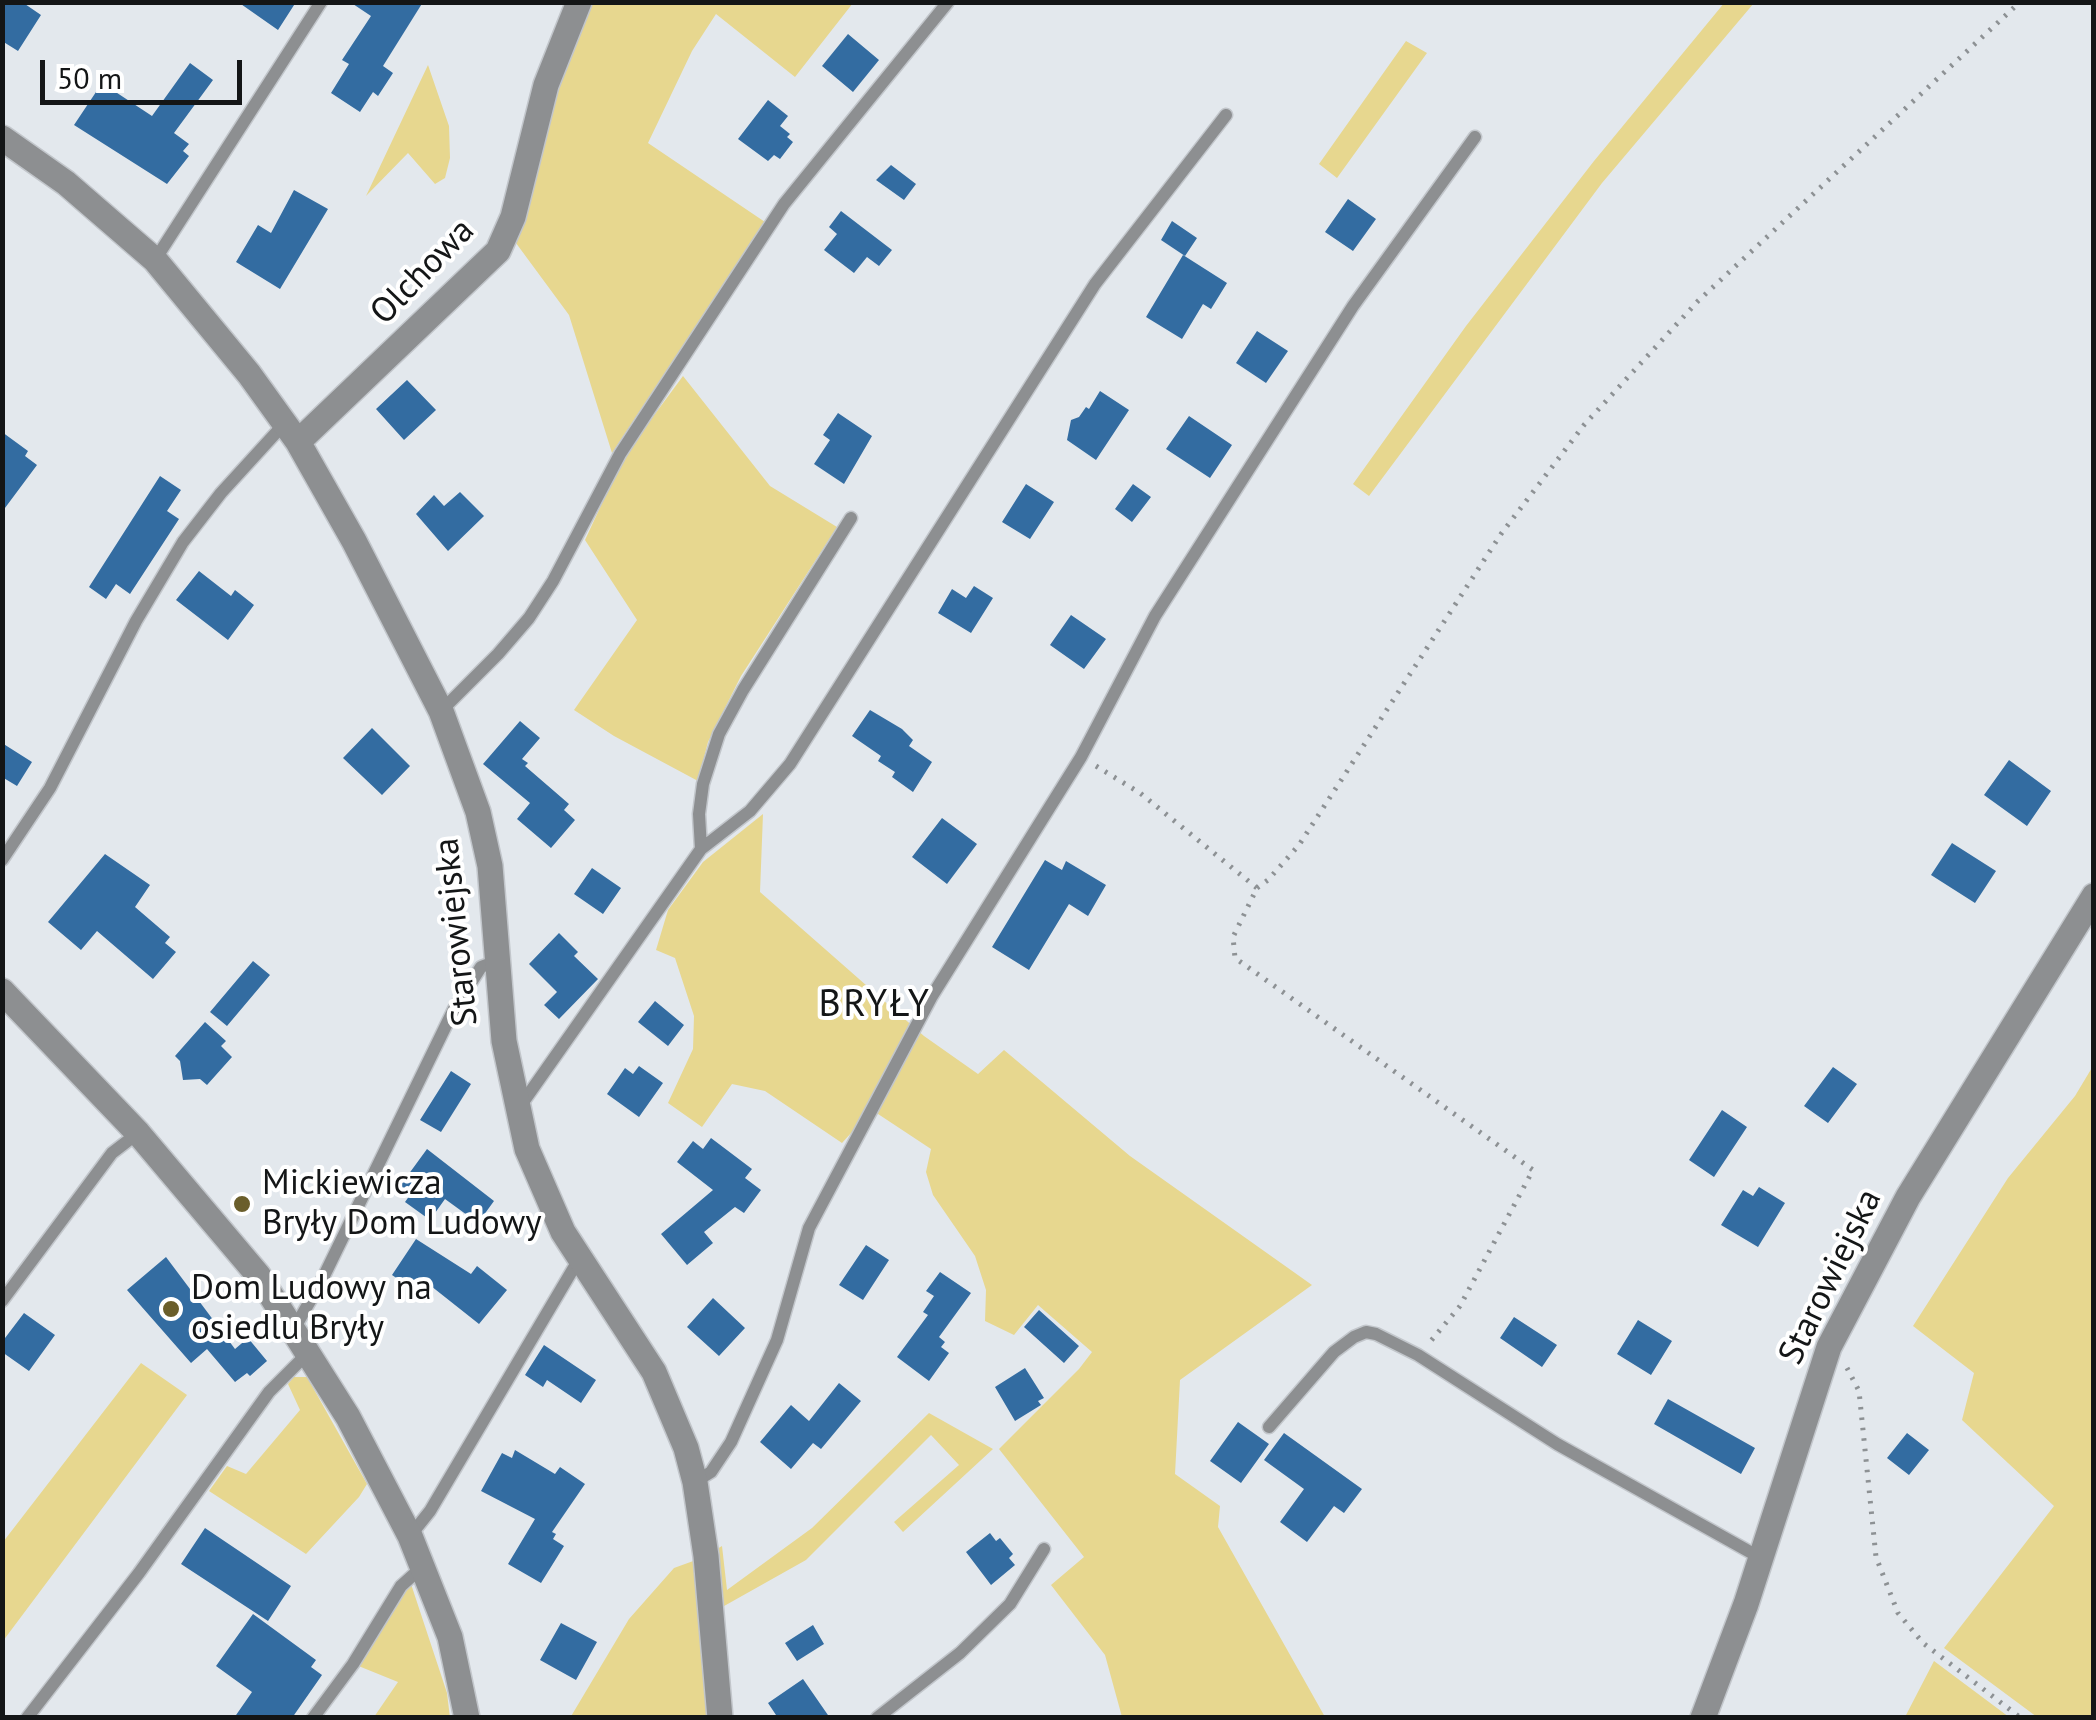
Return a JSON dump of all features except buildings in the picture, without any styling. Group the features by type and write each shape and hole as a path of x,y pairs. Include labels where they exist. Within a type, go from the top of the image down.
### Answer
{"street":[{"name":"Olchowa","path":"291,433 498,251 513,218 546,85 579,2"},
{"name":"Starowiejska","path":"2,138 66,183 155,260 215,330 291,433 366,562 441,711 478,812 490,866 504,1041 527,1148 545,1196 579,1260 637,1341 654,1372 680,1433 695,1482 720,1718"},
{"name":"Starowiejska","path":"1703,1718 1746,1604 1829,1348 1908,1197 2094,896"},
{"path":"2,991 138,1133 258,1275 294,1330 348,1417 410,1536 450,1637 467,1718"}],"lane":[{"path":"155,260 321,2"},
{"path":"441,711 529,618 553,581 620,454 784,204 948,2"},
{"path":"518,1110 700,850 750,811 790,764 1095,284 1226,114"},
{"path":"695,1482 711,1472 730,1442 777,1340 809,1228 932,996 1080,757 1154,616 1353,306 1475,137"},
{"path":"2,860 50,788 136,621 183,542 221,493 291,433"},
{"path":"700,850 703,784 720,734 851,518"},
{"path":"294,1330 454,1010 481,967 499,960"},
{"path":"2,1301 112,1153 138,1133"},
{"path":"410,1536 430,1511 579,1260"},
{"path":"1269,1427 1334,1352 1354,1337 1366,1332 1376,1334 1418,1355 1557,1444 1759,1557"},
{"path":"27,1718 139,1573 258,1406 308,1353"},
{"path":"877,1718 960,1652 1010,1604 1044,1549"},
{"path":"313,1718 353,1664 401,1586 422,1568"}],"path":[{"path":"1418,1355 1460,1306 1533,1170 1235,958 1233,937 1256,888 1299,845 1501,534 1584,425 1698,301 2020,2"},
{"path":"1080,757 1140,793 1256,888"},
{"path":"1829,1348 1846,1366 1859,1392 1876,1557 1898,1613 1923,1643 2020,1718"}],"shaded area":[{"path":"1725,2 1754,3 1602,183 1369,496 1353,484 1466,326 1594,161"},
{"path":"585,3 853,3 795,77 716,14 692,51 648,143 765,222 612,453 569,315 513,239"},
{"path":"1406,41 1427,53 1337,178 1319,164"},
{"path":"428,65 449,126 450,158 445,178 435,184 408,153 366,196"},
{"path":"683,376 770,486 837,527 741,676 708,742 698,781 574,710 637,620 585,540 624,456"},
{"path":"763,814 760,892 924,1036 978,1074 1004,1050 1130,1156 1312,1285 1180,1380 1175,1474 1220,1506 1218,1527 1325,1717 1122,1717 1105,1655 1051,1585 1084,1557 999,1449 1092,1352 1038,1305 1014,1335 985,1321 986,1290 975,1256 933,1195 926,1172 931,1149 872,1110 842,1143 765,1091 732,1084 702,1127 668,1103 693,1049 694,1016 675,958 656,950 668,910 703,862"},
{"path":"2093,1066 2093,1717 2037,1717 1944,1648 2054,1506 1962,1420 1974,1373 1913,1326 2008,1178 2075,1096"},
{"path":"141,1363 187,1395 3,1641 3,1542"},
{"path":"294,1377 307,1377 367,1484 306,1554 209,1491 227,1466 246,1474 300,1410 288,1384"},
{"path":"929,1413 993,1449 903,1532 894,1522 959,1465 931,1435 806,1560 717,1610 712,1552 722,1546 727,1590 812,1528"},
{"path":"696,1560 711,1717 570,1718 629,1619 674,1568"},
{"path":"411,1584 447,1693 450,1718 374,1717 398,1682 356,1665"},
{"path":"1934,1661 2009,1717 1905,1717"}],"place":[{"name":"Mickiewicza Bryły Dom Ludowy","path":"242,1204"},
{"name":"Dom Ludowy na osiedlu Bryły","path":"171,1309"}],"district":[{"name":"BRYŁY","path":"875,1005"}]}
